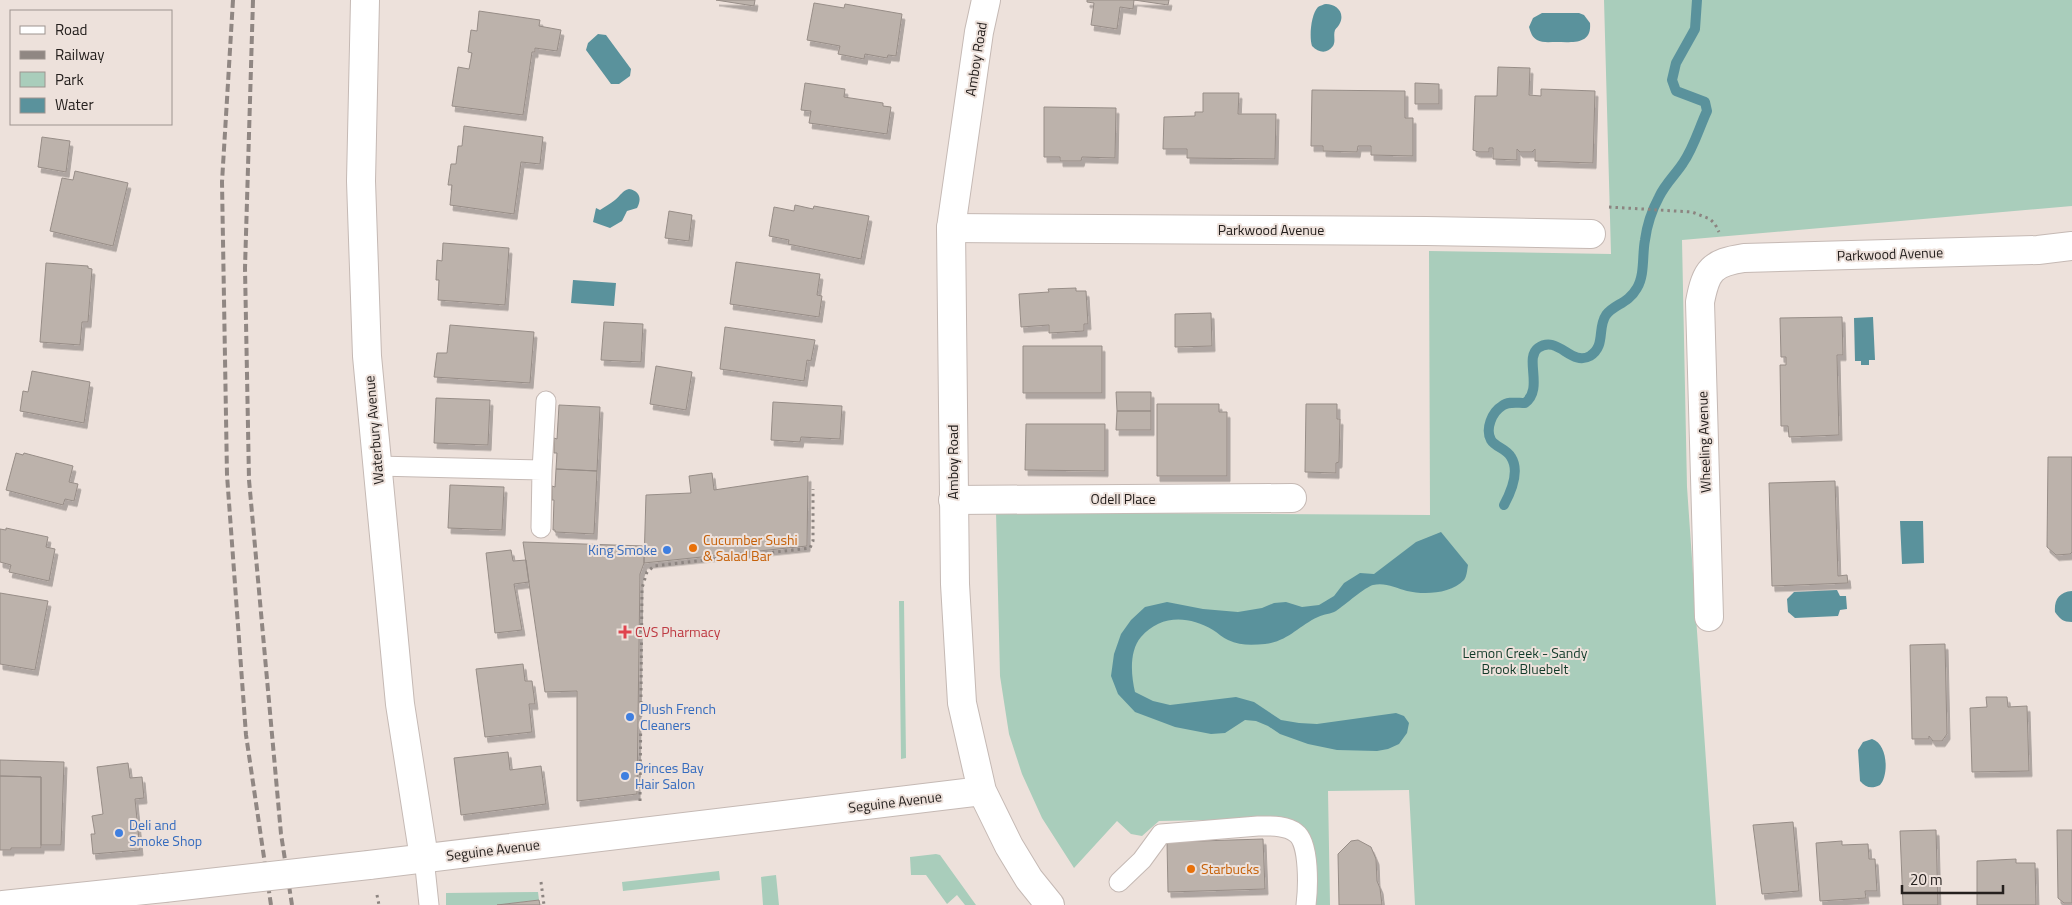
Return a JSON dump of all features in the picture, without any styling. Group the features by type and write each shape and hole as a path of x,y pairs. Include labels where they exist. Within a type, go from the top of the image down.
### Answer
{"street":[{"name":"Waterbury Avenue","path":"365,0 362,191 367,356 400,704 424,858"},
{"name":"Amboy Road","path":"986,0 979,32 951,228 953,500 955,584 962,703 982,791 1009,846 1029,879 1050,905"},
{"name":"Parkwood Avenue","path":"951,228 1591,234"},
{"name":"Parkwood Avenue","path":"1710,270 1725,261 1744,258 2038,250 2072,246"},
{"name":"Wheeling Avenue","path":"1709,617 1700,302 1703,284 1710,270"},
{"name":"Odell Place","path":"953,500 1292,498"},
{"name":"Seguine Avenue","path":"4,905 369,865 982,791"}],"lane":[{"path":"541,528 546,402"},
{"path":"377,466 542,470"},
{"path":"1119,882 1142,860 1161,834 1274,826 1286,828 1297,833 1303,842 1308,894 1306,905"},
{"path":"424,858 429,905"}],"path":[{"path":"1609,207 1692,212 1710,219 1719,230 1720,239"},
{"path":"640,801 642,588 646,572 654,566 810,548 813,541 813,489"},
{"path":"541,882 544,905"},
{"path":"377,894 379,905"}],"green space":[{"name":"Lemon Creek - Sandy Brook Bluebelt","path":"1604,0 2072,0 2072,206 1682,240 1687,487 1716,905 1415,905 1409,790 1328,791 1330,905 1316,905 1315,863 1268,819 1159,821 1142,836 1131,834 1117,821 1074,868 1042,818 1022,774 1009,734 1000,676 996,512 1430,515 1429,251 1611,254"},
{"path":"899,601 904,601 906,758 901,759"},
{"path":"940,855 976,905 965,905 957,895 947,904 926,875 911,875 910,857"},
{"path":"719,871 720,880 623,891 622,882"},
{"path":"776,875 779,905 763,905 761,877"},
{"path":"538,892 539,900 497,905 446,905 446,893"}],"water":[{"path":"1326,4 1333,5 1339,9 1341,19 1340,24 1335,30 1333,46 1323,52 1312,46 1311,32 1312,20 1316,10 1318,7"},
{"path":"1542,13 1579,13 1584,15 1590,23 1588,35 1580,41 1574,42 1541,42 1533,36 1529,27 1533,18"},
{"path":"598,34 606,35 631,69 630,76 619,84 611,84 586,50 588,43"},
{"path":"629,189 636,192 639,196 637,208 627,211 622,221 610,228 593,222 596,208 600,210"},
{"path":"573,280 616,283 614,306 571,303"},
{"path":"1873,317 1875,360 1869,360 1869,365 1861,365 1861,361 1855,361 1854,318"},
{"path":"1900,521 1923,521 1924,563 1902,564"},
{"path":"1441,532 1468,565 1464,580 1459,585 1445,591 1421,593 1386,585 1377,584 1369,586 1336,611 1320,616 1281,640 1265,644 1246,645 1233,642 1204,625 1194,622 1184,620 1166,621 1149,630 1141,637 1134,649 1132,671 1135,692 1153,701 1170,705 1236,697 1254,702 1281,720 1317,724 1396,713 1404,716 1409,723 1407,733 1399,744 1377,751 1337,750 1308,744 1280,734 1256,721 1245,720 1225,733 1211,734 1175,727 1135,712 1118,694 1111,676 1114,654 1121,634 1131,620 1145,607 1167,602 1203,609 1238,612 1262,608 1274,603 1286,602 1302,607 1319,605 1334,596 1344,583 1360,573 1374,574 1416,542"},
{"path":"1837,590 1840,596 1846,596 1847,609 1840,610 1838,616 1795,618 1788,612 1787,599 1794,592"},
{"path":"2072,591 2072,622 2069,622 2058,617 2055,608 2058,597"},
{"path":"1872,739 1877,742 1884,753 1886,767 1880,785 1874,787 1867,786 1860,781 1858,750 1863,742"}],"building":[{"path":"716,0 755,0 754,6"},
{"path":"1087,0 1134,0 1133,9 1120,7 1117,29 1091,25 1094,3 1087,2"},
{"path":"1134,0 1169,0 1168,5"},
{"path":"814,3 844,8 845,4 902,14 896,56 888,55 887,58 865,54 864,59 838,54 840,46 807,40"},
{"path":"479,11 540,20 539,26 561,30 557,51 535,48 535,52 532,52 523,115 452,106 458,67 469,69 472,53 468,52 471,30 477,31"},
{"path":"1498,67 1530,68 1529,95 1541,96 1541,89 1595,91 1593,163 1535,161 1535,149 1532,152 1520,152 1517,149 1517,160 1493,159 1493,148 1489,148 1489,152 1473,150 1475,96 1497,96"},
{"path":"805,83 845,89 844,97 883,103 883,106 891,107 887,134 809,123 811,111 801,110"},
{"path":"1415,83 1439,84 1439,104 1415,104"},
{"path":"1312,90 1405,91 1405,118 1413,118 1413,156 1371,155 1371,146 1358,146 1357,152 1323,151 1323,146 1311,146"},
{"path":"1203,93 1239,93 1238,114 1276,114 1275,159 1187,158 1187,149 1163,149 1164,117 1195,116 1195,112 1203,112"},
{"path":"1044,107 1116,108 1115,158 1082,157 1081,161 1060,161 1060,157 1044,157"},
{"path":"464,126 543,137 540,164 521,162 514,214 450,205 452,185 448,185 451,164 456,164 458,146 462,146"},
{"path":"42,137 70,141 66,172 38,167"},
{"path":"75,171 128,183 113,246 50,231 62,178 73,180"},
{"path":"795,205 813,209 814,206 869,216 861,259 788,244 789,240 769,236 774,207 794,211"},
{"path":"669,211 692,215 689,241 665,238"},
{"path":"443,243 509,248 505,305 438,300 437,260 442,261"},
{"path":"736,262 820,274 817,295 822,296 819,317 730,304"},
{"path":"46,263 88,266 88,268 92,269 88,322 82,322 80,345 40,342"},
{"path":"1076,288 1076,291 1086,291 1088,324 1084,324 1084,331 1049,333 1049,325 1021,327 1019,294 1049,292 1048,289"},
{"path":"1211,313 1212,346 1175,347 1175,314"},
{"path":"1842,317 1843,355 1837,355 1839,435 1789,437 1788,426 1781,426 1780,365 1786,365 1786,357 1781,357 1780,318"},
{"path":"604,322 643,324 641,362 601,360"},
{"path":"450,325 534,332 530,383 434,377 437,353 447,353"},
{"path":"725,327 815,340 811,361 807,360 804,381 720,369"},
{"path":"1023,346 1102,346 1102,393 1023,393"},
{"path":"656,366 692,372 686,410 650,404"},
{"path":"32,371 90,382 84,423 20,411 23,391 28,392"},
{"path":"1116,392 1151,392 1151,411 1117,411"},
{"path":"436,398 490,400 488,445 434,443"},
{"path":"773,402 842,406 840,439 801,437 800,442 771,440"},
{"path":"1157,404 1219,404 1219,412 1227,412 1227,476 1157,476"},
{"path":"1306,404 1337,404 1337,419 1340,419 1339,462 1336,463 1336,473 1305,472"},
{"path":"559,405 600,407 597,471 556,469 557,453 554,453 554,438 557,439"},
{"path":"1117,411 1151,411 1151,430 1116,430"},
{"path":"1026,424 1105,424 1105,471 1025,470"},
{"path":"16,453 23,455 24,453 73,466 69,482 78,484 74,501 65,499 63,505 6,490"},
{"path":"2048,457 2072,457 2072,552 2070,554 2056,555 2047,547"},
{"path":"556,469 597,471 594,534 555,532 553,530 554,500 552,500 552,486 555,487"},
{"path":"712,473 714,490 808,476 807,546 644,563 646,495 691,493 689,476"},
{"path":"1835,481 1838,576 1847,575 1848,583 1772,586 1769,483"},
{"path":"450,485 504,487 502,530 448,528"},
{"path":"6,528 48,537 46,547 55,549 49,581 9,572 11,565 0,562 0,529 6,530"},
{"path":"523,542 644,546 644,563 640,574 637,794 577,801 577,691 545,692"},
{"path":"511,550 513,561 526,560 529,582 514,584 522,630 495,633 486,553"},
{"path":"0,593 48,601 35,670 0,664"},
{"path":"1945,644 1947,734 1942,741 1933,741 1929,736 1929,739 1912,739 1910,645"},
{"path":"523,664 525,681 532,681 535,704 529,704 532,732 485,737 476,669"},
{"path":"1986,697 2007,697 2008,707 2027,706 2029,771 1972,772 1970,708 1987,707"},
{"path":"508,752 510,770 541,766 546,804 461,815 454,758"},
{"path":"0,760 64,762 61,845 41,845 41,777 0,776"},
{"path":"128,763 130,778 142,777 144,798 135,799 140,850 93,854 91,834 95,834 92,816 103,814 97,767"},
{"path":"0,776 41,777 41,848 0,850"},
{"path":"1793,822 1799,891 1762,894 1753,825"},
{"path":"1936,830 1938,905 1903,905 1900,831"},
{"path":"2057,830 2072,830 2072,903 2064,903 2058,898"},
{"path":"1263,839 1265,889 1168,892 1167,842"},
{"path":"1358,840 1371,847 1376,859 1377,881 1380,888 1382,905 1339,905 1338,854 1351,841"},
{"path":"1842,841 1842,845 1868,844 1869,859 1875,859 1877,891 1865,891 1866,898 1820,901 1816,843"},
{"path":"2016,859 2016,863 2035,863 2036,905 1977,905 1977,861"},
{"path":"539,900 540,905 497,905"}],"waterway":[{"path":"1504,505 1512,488 1515,469 1509,454 1491,440 1489,436 1490,421 1495,412 1504,404 1525,403 1530,397 1534,382 1533,359 1534,353 1538,348 1552,345 1570,355 1583,358 1595,352 1600,342 1603,320 1606,315 1625,301 1640,283 1646,234 1652,212 1661,192 1687,157 1707,111 1705,102 1676,91 1672,80 1676,63 1695,29 1697,0"}],"railway":[{"path":"233,0 222,182 227,475 246,735 271,905"},
{"path":"253,0 245,268 249,480 281,834 292,905"}],"place":[{"name":"Cucumber Sushi & Salad Bar","path":"693,548"},
{"name":"King Smoke","path":"667,550"},
{"name":"CVS Pharmacy","path":"625,632"},
{"name":"Plush French Cleaners","path":"630,717"},
{"name":"Princes Bay Hair Salon","path":"625,776"},
{"name":"Deli and Smoke Shop","path":"119,833"},
{"name":"Starbucks","path":"1191,869"}]}
